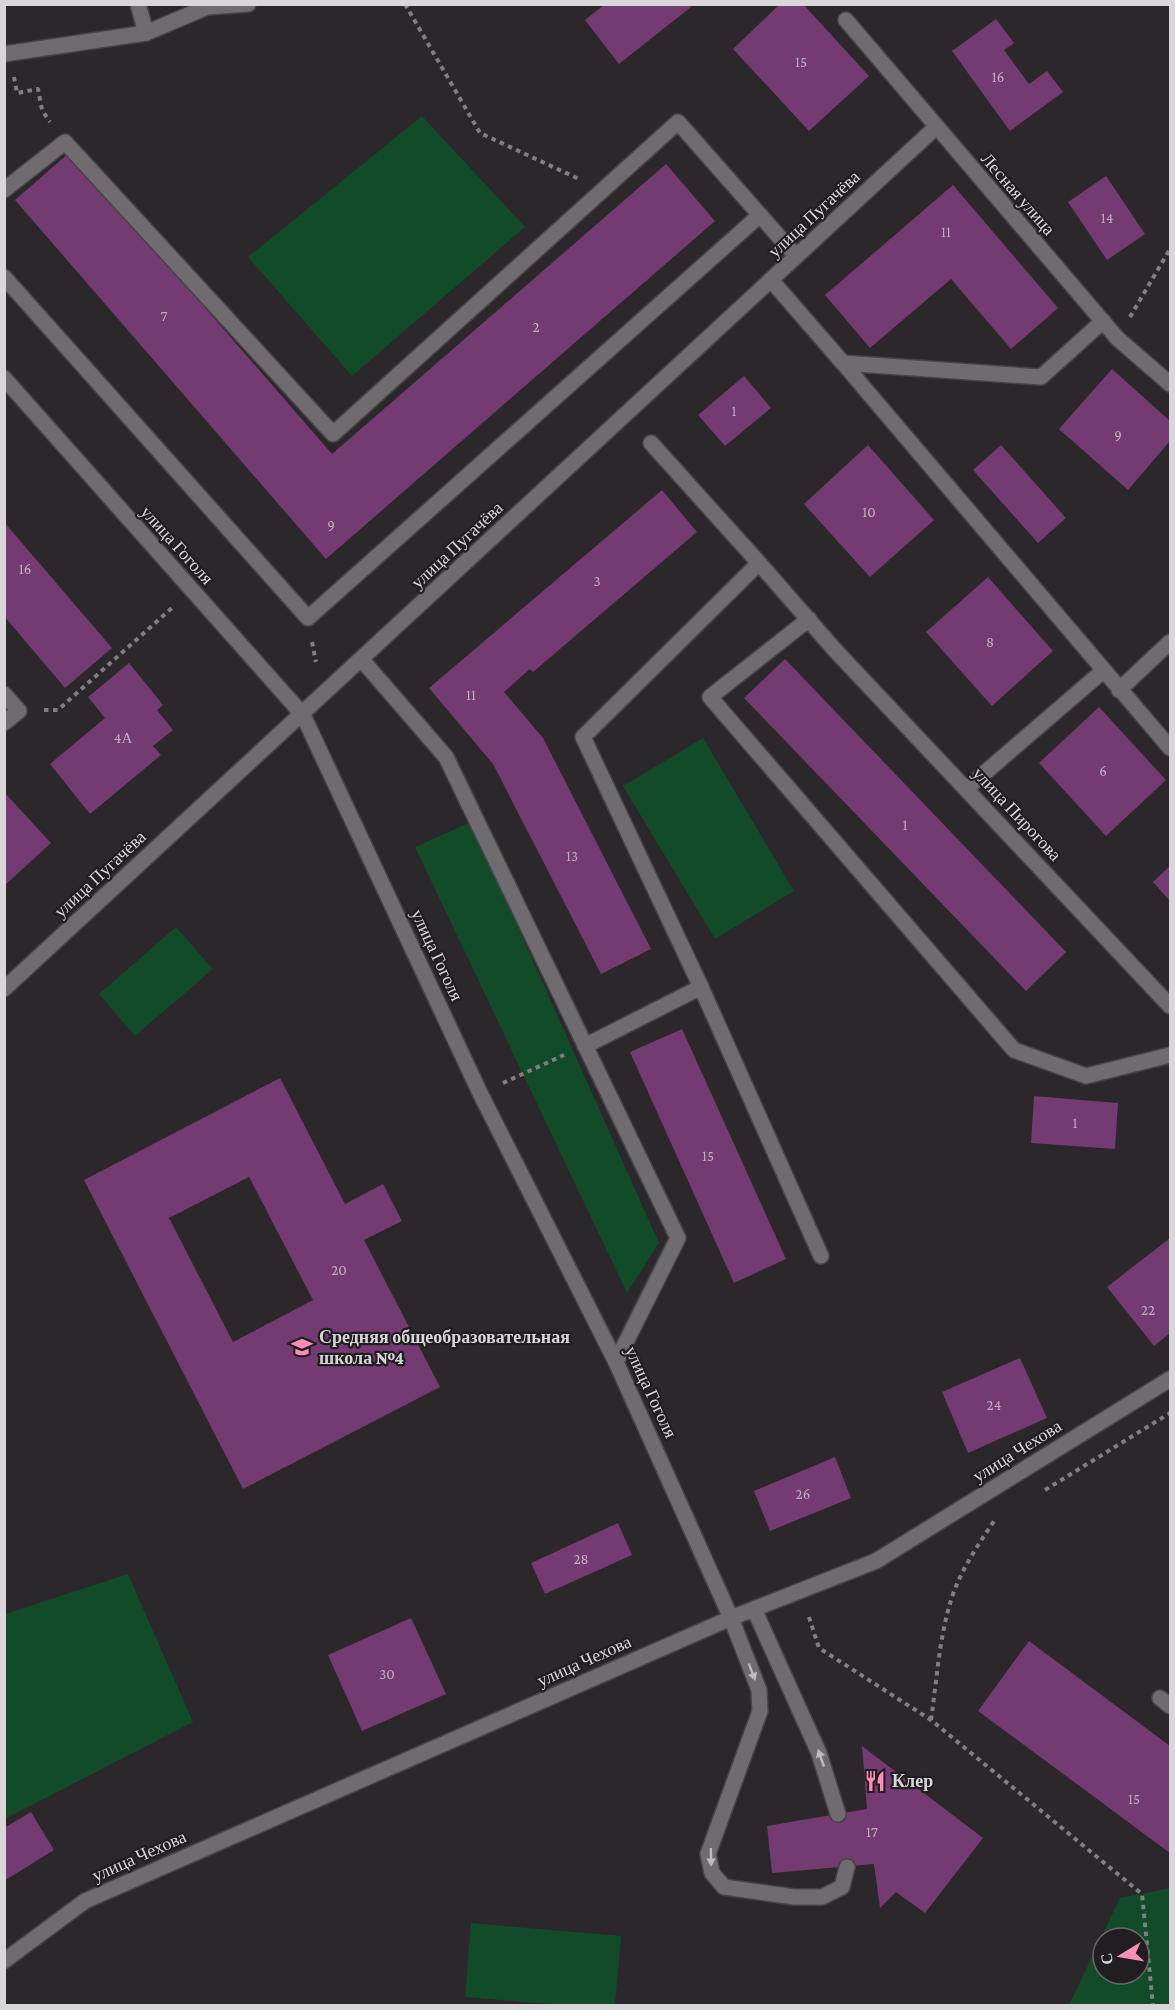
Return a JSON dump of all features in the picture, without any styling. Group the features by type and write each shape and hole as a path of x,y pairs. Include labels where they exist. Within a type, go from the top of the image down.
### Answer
{"street":[{"path":"138,4 146,33"},
{"path":"4,54 146,33 207,7 248,4"},
{"name":"Лесная улица","path":"846,20 935,128 1117,338 1170,384"},
{"path":"4,190 65,142 333,435 678,122 796,256"},
{"name":"улица Пугачёва","path":"4,989 303,715 935,128"},
{"path":"4,277 309,618 760,215"},
{"path":"771,280 1170,748"},
{"path":"843,363 1041,377 1103,321"},
{"name":"улица Гоголя","path":"4,378 303,715 480,1093 616,1362 731,1618 759,1690 760,1710 708,1854 712,1872 724,1887 794,1897 822,1897 842,1887 847,1867"},
{"name":"улица Пирогова","path":"651,443 834,649 1170,1006"},
{"path":"759,563 583,737 701,987 821,1256"},
{"path":"808,619 710,697 1014,1050 1086,1076 1170,1054"},
{"path":"1119,690 1170,642"},
{"path":"362,660 446,757 678,1238 616,1362"},
{"path":"966,789 1103,670"},
{"path":"4,694 19,711 4,723"},
{"path":"585,1046 701,987"},
{"name":"улица Чехова","path":"4,1961 85,1901 731,1618 876,1561 1170,1379"},
{"path":"754,1609 819,1753 838,1814"}],"path":[{"path":"405,4 480,133 603,190"},
{"path":"13,73 17,93 38,89 42,110"},
{"path":"1117,338 1170,249"},
{"path":"19,711 58,710 173,608"},
{"path":"480,1093 585,1046"},
{"path":"931,1720 941,1640 952,1596 968,1561 994,1521"},
{"path":"808,1617 819,1648 931,1720 1142,1894 1153,2006"}],"green space":[{"path":"422,116 525,227 352,376 248,257"},
{"path":"703,738 794,891 715,939 623,786"},
{"path":"471,822 659,1243 627,1293 415,847"},
{"path":"176,927 213,969 135,1036 99,994"},
{"path":"128,1574 193,1722 5,1819 5,1614"},
{"path":"1170,1888 1170,2005 1069,2005 1091,1959 1091,1986 1151,1986 1151,1926 1107,1926 1120,1898"},
{"path":"471,1923 621,1936 615,2005 561,2005 465,1997"}],"building":[{"path":"605,4 689,4 691,7 619,64 585,20"},
{"path":"780,4 803,4 869,76 809,131 733,49"},
{"path":"996,19 1014,43 1004,50 1029,84 1047,71 1063,92 1010,131 952,51"},
{"path":"70,152 332,454 666,164 715,221 326,559 15,200"},
{"path":"1106,176 1145,234 1107,260 1068,202"},
{"path":"953,185 1058,308 1011,349 951,279 870,348 825,295"},
{"path":"1112,369 1170,421 1170,441 1128,490 1059,429"},
{"path":"744,376 771,408 725,446 698,415"},
{"path":"868,445 934,520 870,577 804,504"},
{"path":"1001,445 1066,518 1038,543 973,470"},
{"path":"662,490 697,532 533,672 530,669 504,692 543,738 651,949 601,974 493,764 429,688"},
{"path":"4,522 112,648 65,688 4,616"},
{"path":"988,577 1053,651 992,706 926,632"},
{"path":"785,659 1066,952 1026,991 744,698"},
{"path":"129,663 163,705 157,710 173,730 153,746 161,755 90,814 50,764 105,718 88,697"},
{"path":"1099,707 1166,780 1106,836 1039,763"},
{"path":"4,792 51,843 4,886"},
{"path":"1170,866 1170,901 1153,882"},
{"path":"682,1029 786,1259 734,1283 630,1052"},
{"path":"280,1078 345,1204 383,1184 402,1221 364,1240 440,1387 243,1489 84,1180","holes":["249,1177 313,1300 233,1342 169,1218"]},
{"path":"1034,1096 1118,1103 1115,1149 1031,1143"},
{"path":"1170,1238 1170,1333 1154,1346 1107,1287"},
{"path":"1020,1358 1047,1418 968,1453 942,1392"},
{"path":"835,1457 851,1498 770,1531 754,1491"},
{"path":"618,1523 632,1555 545,1594 531,1563"},
{"path":"411,1618 446,1694 362,1731 328,1655"},
{"path":"1029,1641 1170,1746 1170,1853 978,1711"},
{"path":"862,1746 983,1838 925,1913 896,1892 880,1908 874,1864 772,1873 767,1826 867,1809"},
{"path":"31,1812 54,1850 4,1881 4,1828"}],"place":[{"name":"Средняя общеобразовательная школа №4","path":"302,1347"},
{"name":"Клер","path":"875,1781"}]}
